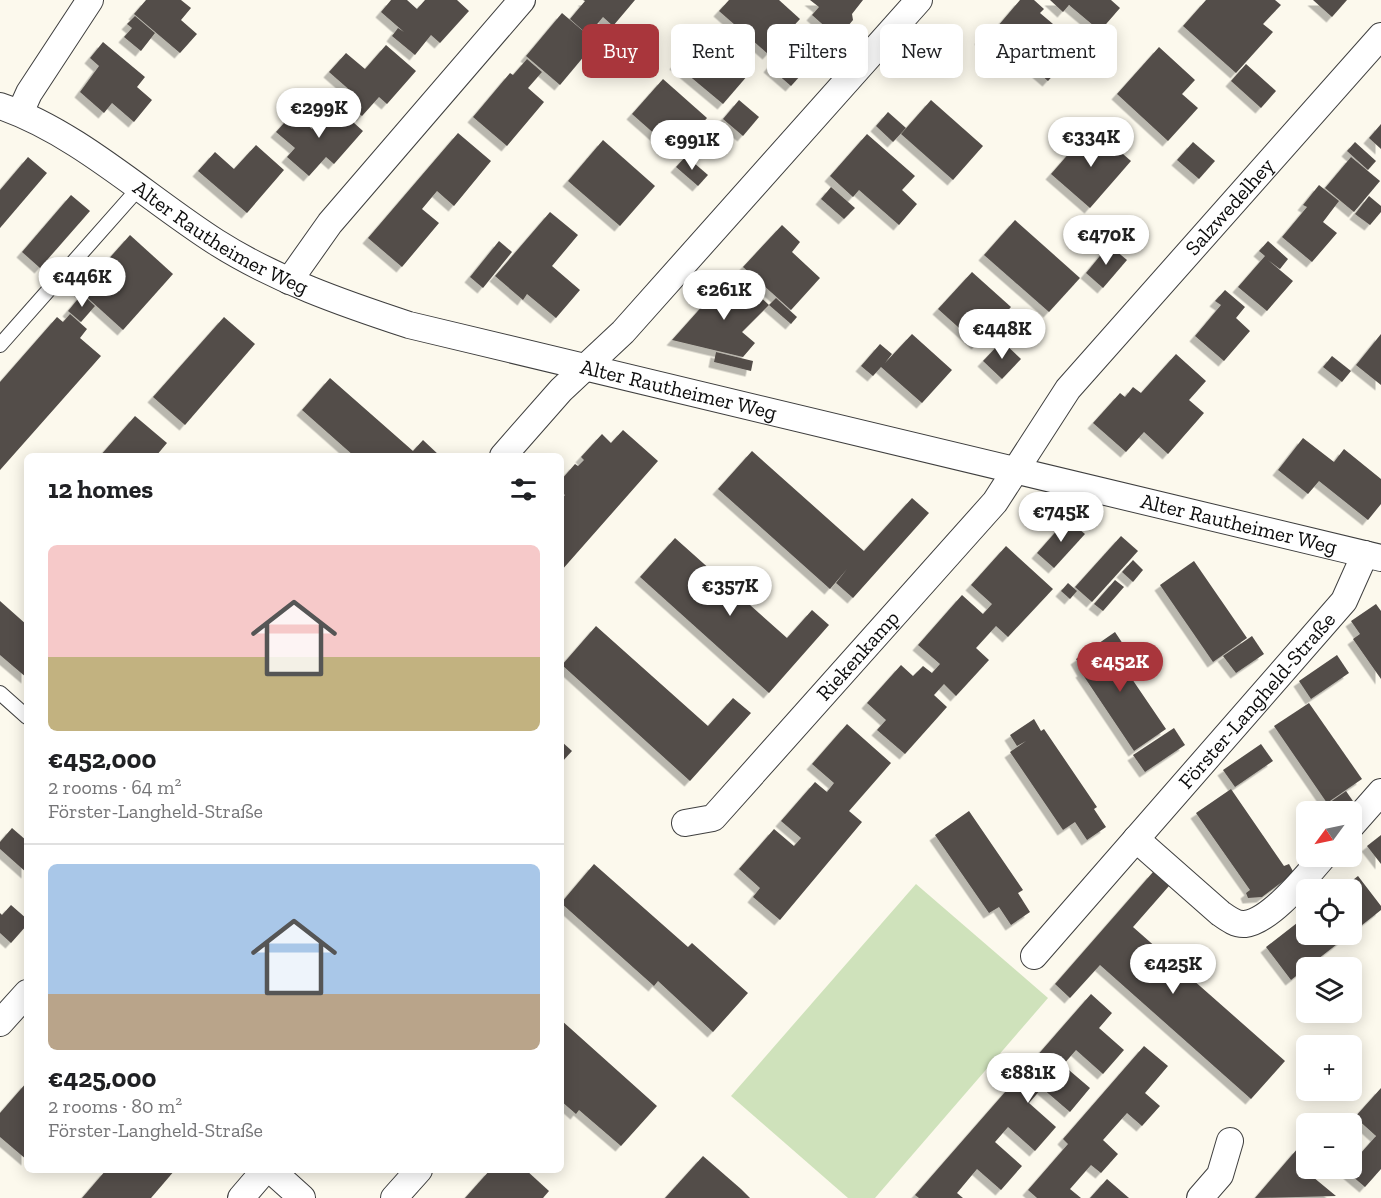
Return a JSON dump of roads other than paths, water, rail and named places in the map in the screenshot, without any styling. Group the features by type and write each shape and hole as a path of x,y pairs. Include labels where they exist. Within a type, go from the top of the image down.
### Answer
{"street":[{"name":"Alter Rautheimer Weg","path":"90,0 29,93 10,109 60,134 216,242 289,281 346,304 409,325 1018,469 1373,556"},
{"path":"289,281 330,223 522,0"},
{"path":"505,453 561,390 623,332 919,0"},
{"name":"Salzwedelhey","path":"1018,469 1068,389 1381,36"},
{"name":"Riekenkamp","path":"685,823 713,818 995,502 1018,469"},
{"name":"Förster-Langheld-Straße","path":"1034,956 1344,601 1373,556"},
{"path":"1362,814 1381,792"},
{"path":"1136,839 1220,913 1234,922 1246,924 1275,907 1313,867"},
{"path":"0,1023 24,996"},
{"path":"1200,1198 1220,1175 1230,1142"},
{"path":"241,1198 262,1173"},
{"path":"274,1173 302,1198"},
{"path":"394,1198 416,1173"}],"lane":[{"path":"0,345 138,189"},
{"path":"0,693 24,714"}]}
